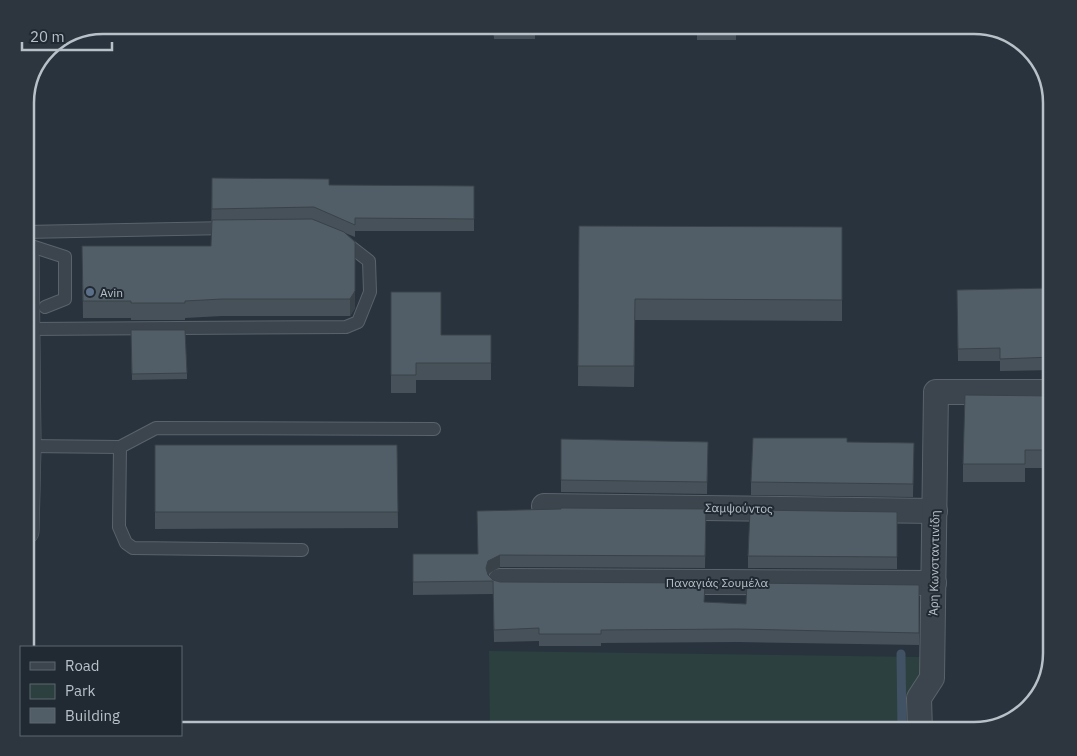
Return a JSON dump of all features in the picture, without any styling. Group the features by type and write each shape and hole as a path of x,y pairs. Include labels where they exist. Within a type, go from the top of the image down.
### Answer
{"street":[{"name":"Άρη Κωνσταντινίδη","path":"920,722 920,698 932,678 936,392 1043,392"},
{"name":"Σαμψούντος","path":"544,506 935,511"},
{"name":"Παναγιάς Σουμέλα","path":"500,581 934,583"}],"lane":[{"path":"34,232 236,228"},
{"path":"34,329 346,327 358,322 370,292 369,261 348,242 331,235"},
{"path":"34,247 65,257 65,299 45,307"},
{"path":"34,446 120,447 156,428 434,429"},
{"path":"120,447 119,527 126,543 133,548 302,550"}],"green space":[{"path":"489,651 920,657 920,722 490,722"}],"building":[{"path":"212,178 329,179 329,185 474,186 474,219 355,218 355,225 314,207 212,209"},
{"path":"312,219 344,232 355,242 355,291 350,299 222,299 185,301 185,303 83,301 82,246 211,246 212,220"},
{"path":"579,226 842,227 842,300 635,299 634,366 578,366"},
{"path":"1043,288 1043,357 1000,359 1000,348 958,349 957,290"},
{"path":"391,292 441,292 441,335 491,335 491,363 416,363 416,375 391,375"},
{"path":"131,330 185,330 187,373 132,374"},
{"path":"965,395 1043,396 1043,450 1025,450 1025,464 963,464"},
{"path":"753,438 847,438 847,442 914,443 913,484 751,482"},
{"path":"561,439 708,442 707,482 561,480"},
{"path":"155,445 397,445 398,512 155,512"},
{"path":"561,508 706,509 705,556 500,555 488,561 486,568 488,575 493,580 500,582 705,583 704,602 746,604 747,583 919,585 919,633 738,629 601,630 601,634 539,634 539,628 494,630 493,581 413,582 413,554 478,554 477,511"},
{"path":"750,510 897,512 897,557 748,556"}],"waterway":[{"path":"901,654 902,722"}],"place":[{"name":"Avin","path":"90,292"}]}
